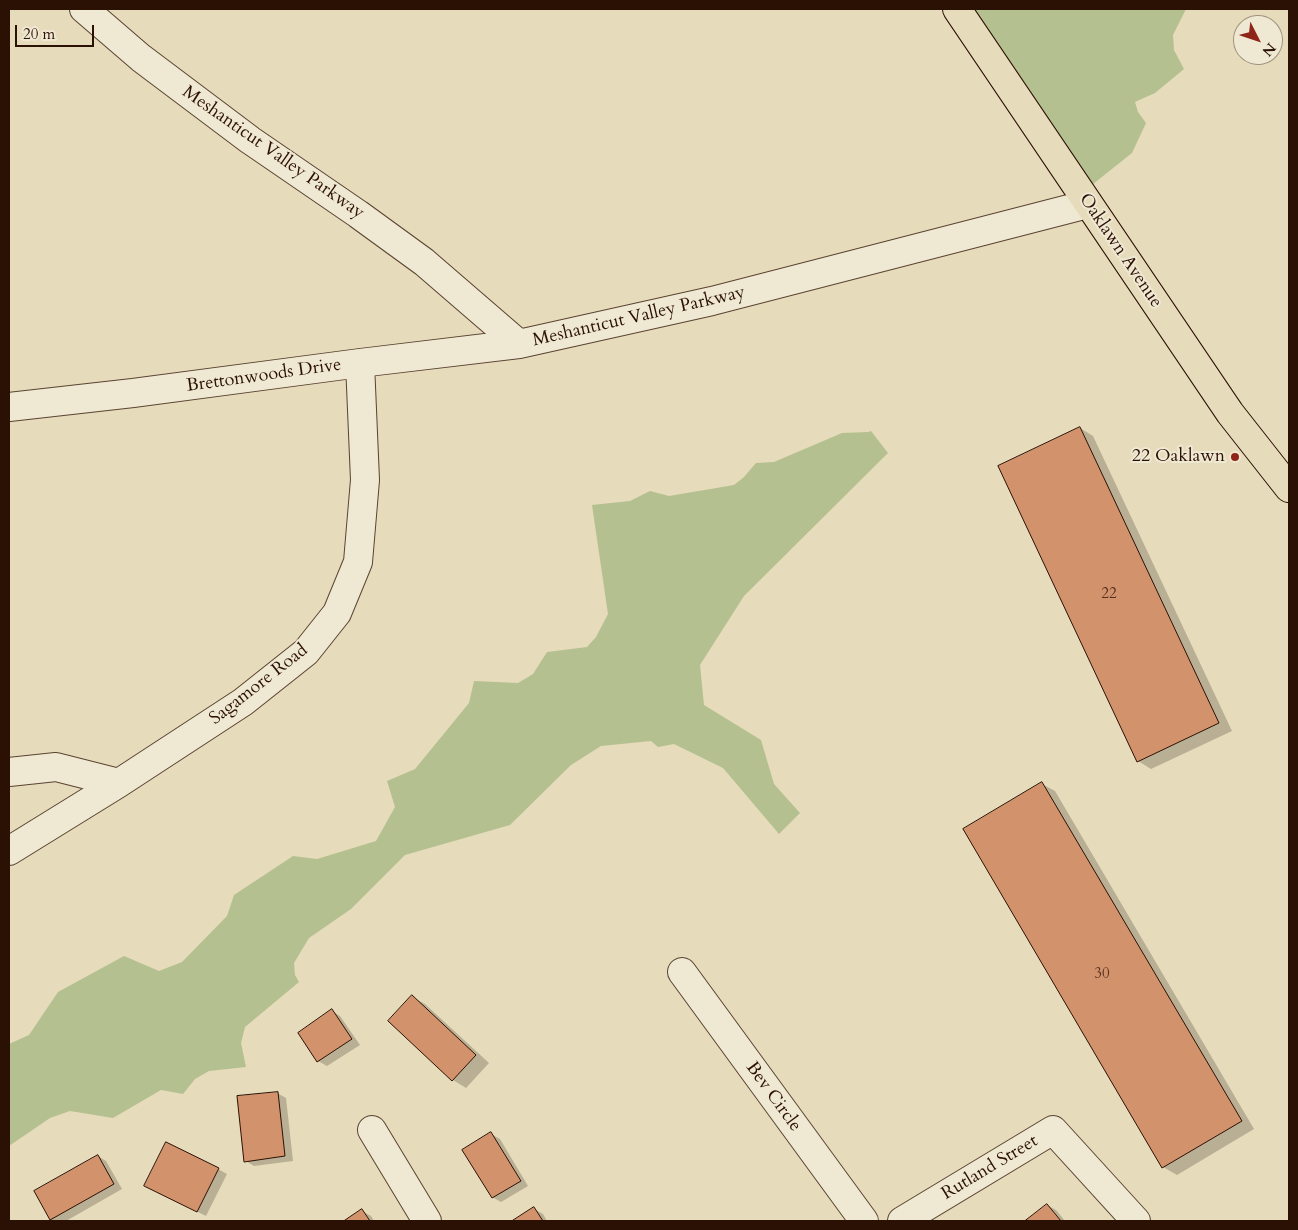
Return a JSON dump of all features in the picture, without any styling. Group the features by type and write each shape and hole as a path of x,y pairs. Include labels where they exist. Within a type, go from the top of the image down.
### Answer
{"main road":[{"name":"Oaklawn Avenue","path":"957,9 1230,413 1289,488"}],"street":[{"name":"Meshanticut Valley Parkway","path":"84,9 141,58 235,128 424,262 519,344 712,301 1088,204"},
{"name":"Brettonwoods Drive","path":"9,407 519,344"},
{"name":"Sagamore Road","path":"9,851 119,783 243,702 306,652 337,614 358,562 365,480 360,363"},
{"path":"9,772 56,767 119,783"},
{"name":"Bev Circle","path":"682,972 864,1221"},
{"path":"372,1130 427,1221"},
{"name":"Rutland Street","path":"902,1221 1052,1130 1136,1221"}],"green space":[{"path":"974,9 1186,9 1173,35 1174,50 1184,69 1155,93 1135,102 1138,112 1146,123 1132,153 1083,192 964,16"},
{"path":"871,431 888,453 744,596 700,665 704,705 761,740 774,784 800,813 779,834 723,768 674,744 658,747 651,741 601,746 571,765 510,825 405,855 351,909 309,938 294,963 295,975 299,982 245,1027 241,1043 246,1067 209,1071 195,1079 183,1094 161,1090 113,1118 70,1111 50,1118 9,1146 9,1044 29,1035 58,992 124,956 159,971 182,962 227,916 234,895 293,856 317,859 376,841 395,807 387,781 415,769 469,703 474,681 518,683 533,674 547,652 587,647 596,637 608,614 592,505 630,501 650,491 669,496 734,485 756,463 774,462 842,433"}],"building":[{"path":"1080,427 1219,723 1137,762 998,466"},
{"path":"1042,782 1242,1121 1162,1168 963,829"},
{"path":"412,995 476,1055 452,1081 388,1021"},
{"path":"332,1009 352,1039 317,1062 298,1033"},
{"path":"278,1092 285,1156 244,1162 237,1096"},
{"path":"491,1132 521,1181 492,1198 462,1150"},
{"path":"166,1142 219,1168 197,1212 144,1186"},
{"path":"98,1155 114,1184 50,1220 34,1191"},
{"path":"1047,1204 1061,1221 1025,1221"},
{"path":"534,1207 543,1221 512,1221"},
{"path":"362,1209 370,1221 344,1221"}],"place":[{"name":"22 Oaklawn","path":"1235,457"}]}
